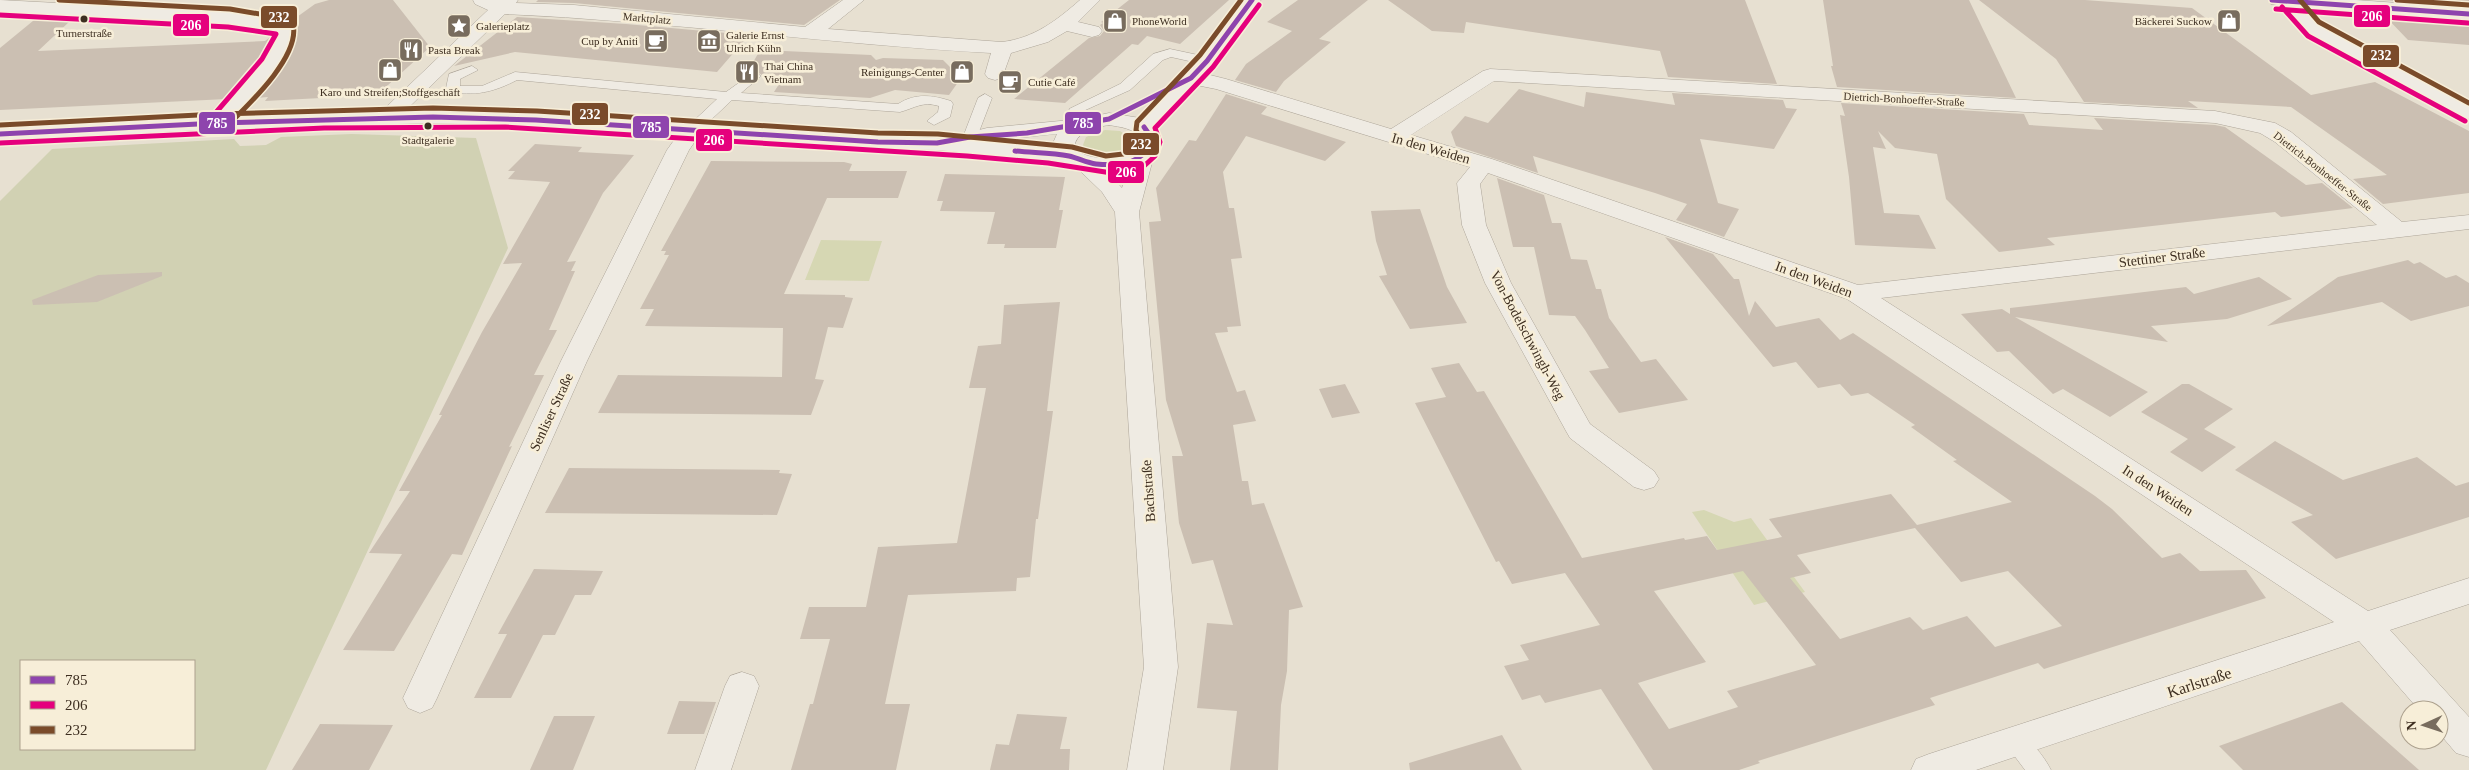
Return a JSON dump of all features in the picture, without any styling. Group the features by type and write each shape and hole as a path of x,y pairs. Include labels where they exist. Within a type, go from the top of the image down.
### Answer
{"street":[{"path":"776,50 855,0"},
{"name":"Marktplatz","path":"497,3 911,43 1002,48 1019,46 1041,38 1064,24 1091,0"},
{"path":"937,143 970,136 1028,133 1078,117 1124,120 1144,128 1207,61 1252,0"},
{"path":"2280,1 2469,14"},
{"path":"2280,1 2313,28 2469,113"},
{"path":"388,117 497,3"},
{"path":"2329,4 2352,31 2367,59"},
{"path":"0,6 229,18 280,26 286,30 287,37 284,44 248,90 218,123"},
{"path":"1064,24 1092,31"},
{"path":"995,74 1002,48"},
{"name":"Dietrich-Bonhoeffer-Straße","path":"1393,137 1490,74 2215,117 2267,128 2284,138 2397,230"},
{"path":"1109,119 1191,78"},
{"name":"In den Weiden","path":"1191,78 1220,83 1484,164 1856,293 2368,626 2469,742"},
{"path":"0,134 388,117 486,118 878,142 937,143 1113,165 1143,156"},
{"path":"1078,117 1065,144 1066,150 1078,160"},
{"name":"Bachstraße","path":"1144,128 1151,134 1152,142 1143,156 1127,212 1161,667 1145,770"},
{"name":"Senliser Straße","path":"420,698 612,282 678,150 691,131"},
{"name":"Bachstraße","path":"1078,160 1110,186 1127,212"},
{"name":"Von-Bodelschwingh-Weg","path":"1484,164 1468,183 1474,225 1498,283 1580,431 1644,480"},
{"name":"Stettiner Straße","path":"1856,293 2469,222"},
{"name":"Karlstraße","path":"1929,770 2469,591"},
{"path":"713,770 742,686"}],"lane":[{"path":"1078,117 1125,88 1158,57 1170,53 1207,61"},
{"path":"472,70 454,78 453,88 466,92 490,89 515,76 729,96 900,108 912,100 929,98 946,104 945,114 934,121"},
{"path":"691,131 754,76"},
{"path":"970,136 984,98"},
{"path":"2015,742 2039,770"}],"green space":[{"path":"1105,130 1120,131 1129,137 1130,146 1119,153 1106,155 1099,155 1087,150 1083,145 1086,137"},
{"path":"352,134 476,138 508,248 266,770 0,770 0,201 52,149 234,139 240,146 266,145 281,137"},
{"path":"821,240 882,241 869,281 805,280"},
{"path":"1704,510 1734,522 1751,518 1805,592 1754,605 1692,512"}],"building":[{"path":"329,0 393,0 430,47 377,95 265,101 268,97 256,98 282,66 294,43 298,30 290,22 315,4"},
{"path":"538,0 840,0 804,25 574,3 536,2"},
{"path":"1129,0 1229,0 1180,44 1147,36 1138,45 1132,44 1065,103 1014,99 1089,38 1100,36 1104,31 1100,25 1103,23 1101,22"},
{"path":"1298,0 1368,0 1319,39 1331,42 1284,81 1276,92 1235,80 1246,64 1292,31 1267,22"},
{"path":"1388,0 1745,0 1777,84 1668,77 1660,51 1466,22 1464,33 1432,31"},
{"path":"1823,0 1969,0 2016,98 1837,87 1831,66 1833,66"},
{"path":"1979,0 2085,0 2192,8 2311,95 2375,82 2469,131 2469,193 2383,204 2353,179 2387,175 2291,107 2188,101 2198,108 2084,102 2056,59"},
{"path":"2383,0 2469,0 2469,6"},
{"path":"39,16 65,17 69,22 38,51 265,41 273,35 257,65 227,99 0,110 0,48"},
{"path":"2385,16 2469,22 2469,45 2408,40"},
{"path":"517,17 749,35 717,72 515,52 454,66"},
{"path":"760,50 871,55 876,60 883,58 943,60 961,78 949,95 895,90 870,98 774,92 783,78 763,76 755,70 746,75"},
{"path":"1519,89 1584,107 1586,92 1675,105 1672,93 1783,100 1786,108 1797,109 1774,149 1700,139 1718,203 1739,209 1724,237 1676,220 1687,204 1655,193 1533,156 1538,173 1456,146 1451,132 1465,116 1488,123"},
{"path":"1226,94 1267,107 1261,114 1346,142 1325,161 1246,136 1223,172 1229,208 1234,208 1242,258 1231,259 1241,326 1227,327 1228,332 1215,333 1237,392 1245,390 1256,421 1233,425 1242,481 1248,481 1252,505 1264,503 1303,607 1289,610 1287,671 1281,705 1278,770 1230,770 1237,711 1197,708 1207,623 1233,625 1213,560 1192,564 1179,523 1172,456 1183,456 1166,400 1149,222 1161,221 1156,188 1189,140 1196,141"},
{"path":"1841,103 2024,114 2029,125 2103,130 2094,118 2225,127 2306,185 2322,183 2353,208 2281,217 2275,212 2047,238 2055,245 1999,252 1946,199 1937,154 1895,148 1878,131 1886,149 1873,147 1884,213 1919,215 1936,249 1855,245 1849,177 1840,115 1845,116"},
{"path":"535,144 582,147 578,152 634,155 603,193 567,262 576,261 571,271 575,271 549,330 557,330 534,375 544,375 509,447 512,446 462,555 452,554 394,651 343,650 402,554 369,553 410,491 399,491 442,415 439,415 482,332 522,263 503,264 550,182 508,179 515,171 508,171"},
{"path":"711,161 844,162 852,164 849,171 907,171 898,198 827,198 784,294 845,295 845,297 853,298 843,328 828,327 815,379 824,380 811,415 598,413 618,375 782,377 783,328 645,326 654,309 640,309 669,255 664,255 666,251 661,251"},
{"path":"945,174 1065,177 1059,210 1063,210 1056,248 1004,248 1005,244 987,244 995,212 940,211 943,201 937,201"},
{"path":"1497,178 1544,195 1552,223 1561,223 1571,259 1587,260 1596,289 1601,289 1609,318 1641,362 1656,359 1688,400 1619,413 1589,371 1609,368 1575,316 1549,315 1534,247 1513,247"},
{"path":"1420,209 1447,287 1467,323 1410,329 1379,276 1387,275 1376,241 1371,211"},
{"path":"1665,237 1713,254 1734,279 1739,279 1749,316 1755,301 1776,327 1819,318 1840,340 1853,333 2095,496 2112,509 2162,558 2180,553 2200,571 2246,570 2266,598 2044,669 2038,663 1930,698 1935,705 1758,761 1760,763 1739,770 1653,770 1601,689 1545,703 1540,695 1522,700 1504,666 1529,660 1520,645 1600,625 1565,573 1512,584 1499,561 1496,562 1415,403 1446,397 1431,368 1459,363 1477,392 1484,391 1582,558 1684,538 1685,540 1707,536 1717,550 1782,537 1769,519 1891,494 1917,525 2012,502 1953,461 1957,460 1911,427 1915,425 1868,393 1851,396 1840,384 1818,388 1796,362 1773,367","holes":["1915,528 1961,582 2008,571 2062,626 1995,647 1967,616 1923,630 1910,617 1840,639 1790,578 1811,573 1797,555","1743,571 1816,665 1727,691 1738,707 1669,729 1638,683 1706,662 1654,591"]},
{"path":"2408,260 2414,264 2420,262 2446,278 2456,275 2469,283 2469,306 2411,321 2382,302 2267,326 2338,277"},
{"path":"162,272 162,276 97,302 33,305 32,300 98,275"},
{"path":"2259,277 2292,299 2227,319 2151,326 2168,342 2015,317 2148,392 2110,417 2063,389 2053,394 2009,351 1997,352 1961,314 2002,309 2010,314 2010,308 2186,287 2194,294"},
{"path":"1060,302 1047,411 1053,411 1038,519 1036,519 1030,577 1017,578 1016,591 908,595 885,704 910,704 896,770 791,770 810,704 813,704 830,639 800,639 809,607 866,607 878,547 957,543 986,388 969,388 978,346 1001,344 1004,305"},
{"path":"1345,384 1360,413 1332,418 1319,389"},
{"path":"2182,384 2189,384 2233,409 2204,429 2236,447 2202,472 2170,452 2188,439 2141,412"},
{"path":"2275,441 2343,480 2417,457 2456,486 2469,482 2469,517 2336,559 2291,522 2313,515 2235,470"},
{"path":"569,468 780,470 779,473 792,474 777,515 545,513"},
{"path":"534,569 603,571 591,595 575,595 555,635 543,635 511,698 474,698 507,634 498,634"},
{"path":"679,701 716,702 704,734 667,734"},
{"path":"2342,702 2419,770 2243,770 2219,746"},
{"path":"1017,714 1067,717 1060,749 1070,749 1069,770 990,770 996,744 1009,745"},
{"path":"554,716 595,716 573,770 530,770"},
{"path":"320,724 393,725 369,770 292,770"},
{"path":"1502,735 1522,770 1410,770 1409,763"}],"transit line":[{"name":"232","path":"59,0 230,9 283,18 293,24 295,32 291,46 276,72 224,129"},
{"name":"232","path":"0,125 218,114 433,108 537,111 878,133 938,134 1072,147 1106,156 1123,154 1140,146 1142,140 1136,130 1137,122 1200,55 1241,0"},
{"name":"785","path":"0,134 218,123 433,117 536,120 878,142 937,143 970,137 1027,133 1109,119 1191,78 1207,61 1252,0"},
{"name":"785","path":"2272,0 2469,14"},
{"name":"232","path":"2300,0 2319,22 2469,103"},
{"name":"232","path":"2397,0 2469,5"},
{"name":"206","path":"0,143 324,128 505,127 967,156 1048,163 1089,171 1118,174 1144,166 1155,156 1160,142 1155,128 1213,67 1259,5"},
{"name":"206","path":"2282,7 2308,36 2465,121"},
{"name":"206","path":"2276,9 2468,23"},
{"name":"206","path":"0,15 228,27 276,34 262,59 212,117"},
{"name":"785","path":"1015,151 1069,156 1094,164 1122,164 1138,159 1150,147 1151,137 1144,127"}],"place":[{"name":"Turnerstraße","path":"84,19"},
{"name":"PhoneWorld","path":"1115,21"},
{"name":"Bäckerei Suckow","path":"2229,21"},
{"name":"Galerieplatz","path":"459,26"},
{"name":"Cup by Aniti","path":"656,41"},
{"name":"Galerie Ernst Ulrich Kühn","path":"709,41"},
{"name":"Pasta Break","path":"411,50"},
{"name":"Karo und Streifen;Stoffgeschäft","path":"390,70"},
{"name":"Thai China Vietnam","path":"747,72"},
{"name":"Reinigungs-Center","path":"962,72"},
{"name":"Cutie Café","path":"1010,82"},
{"name":"Stadtgalerie","path":"428,126"}]}
